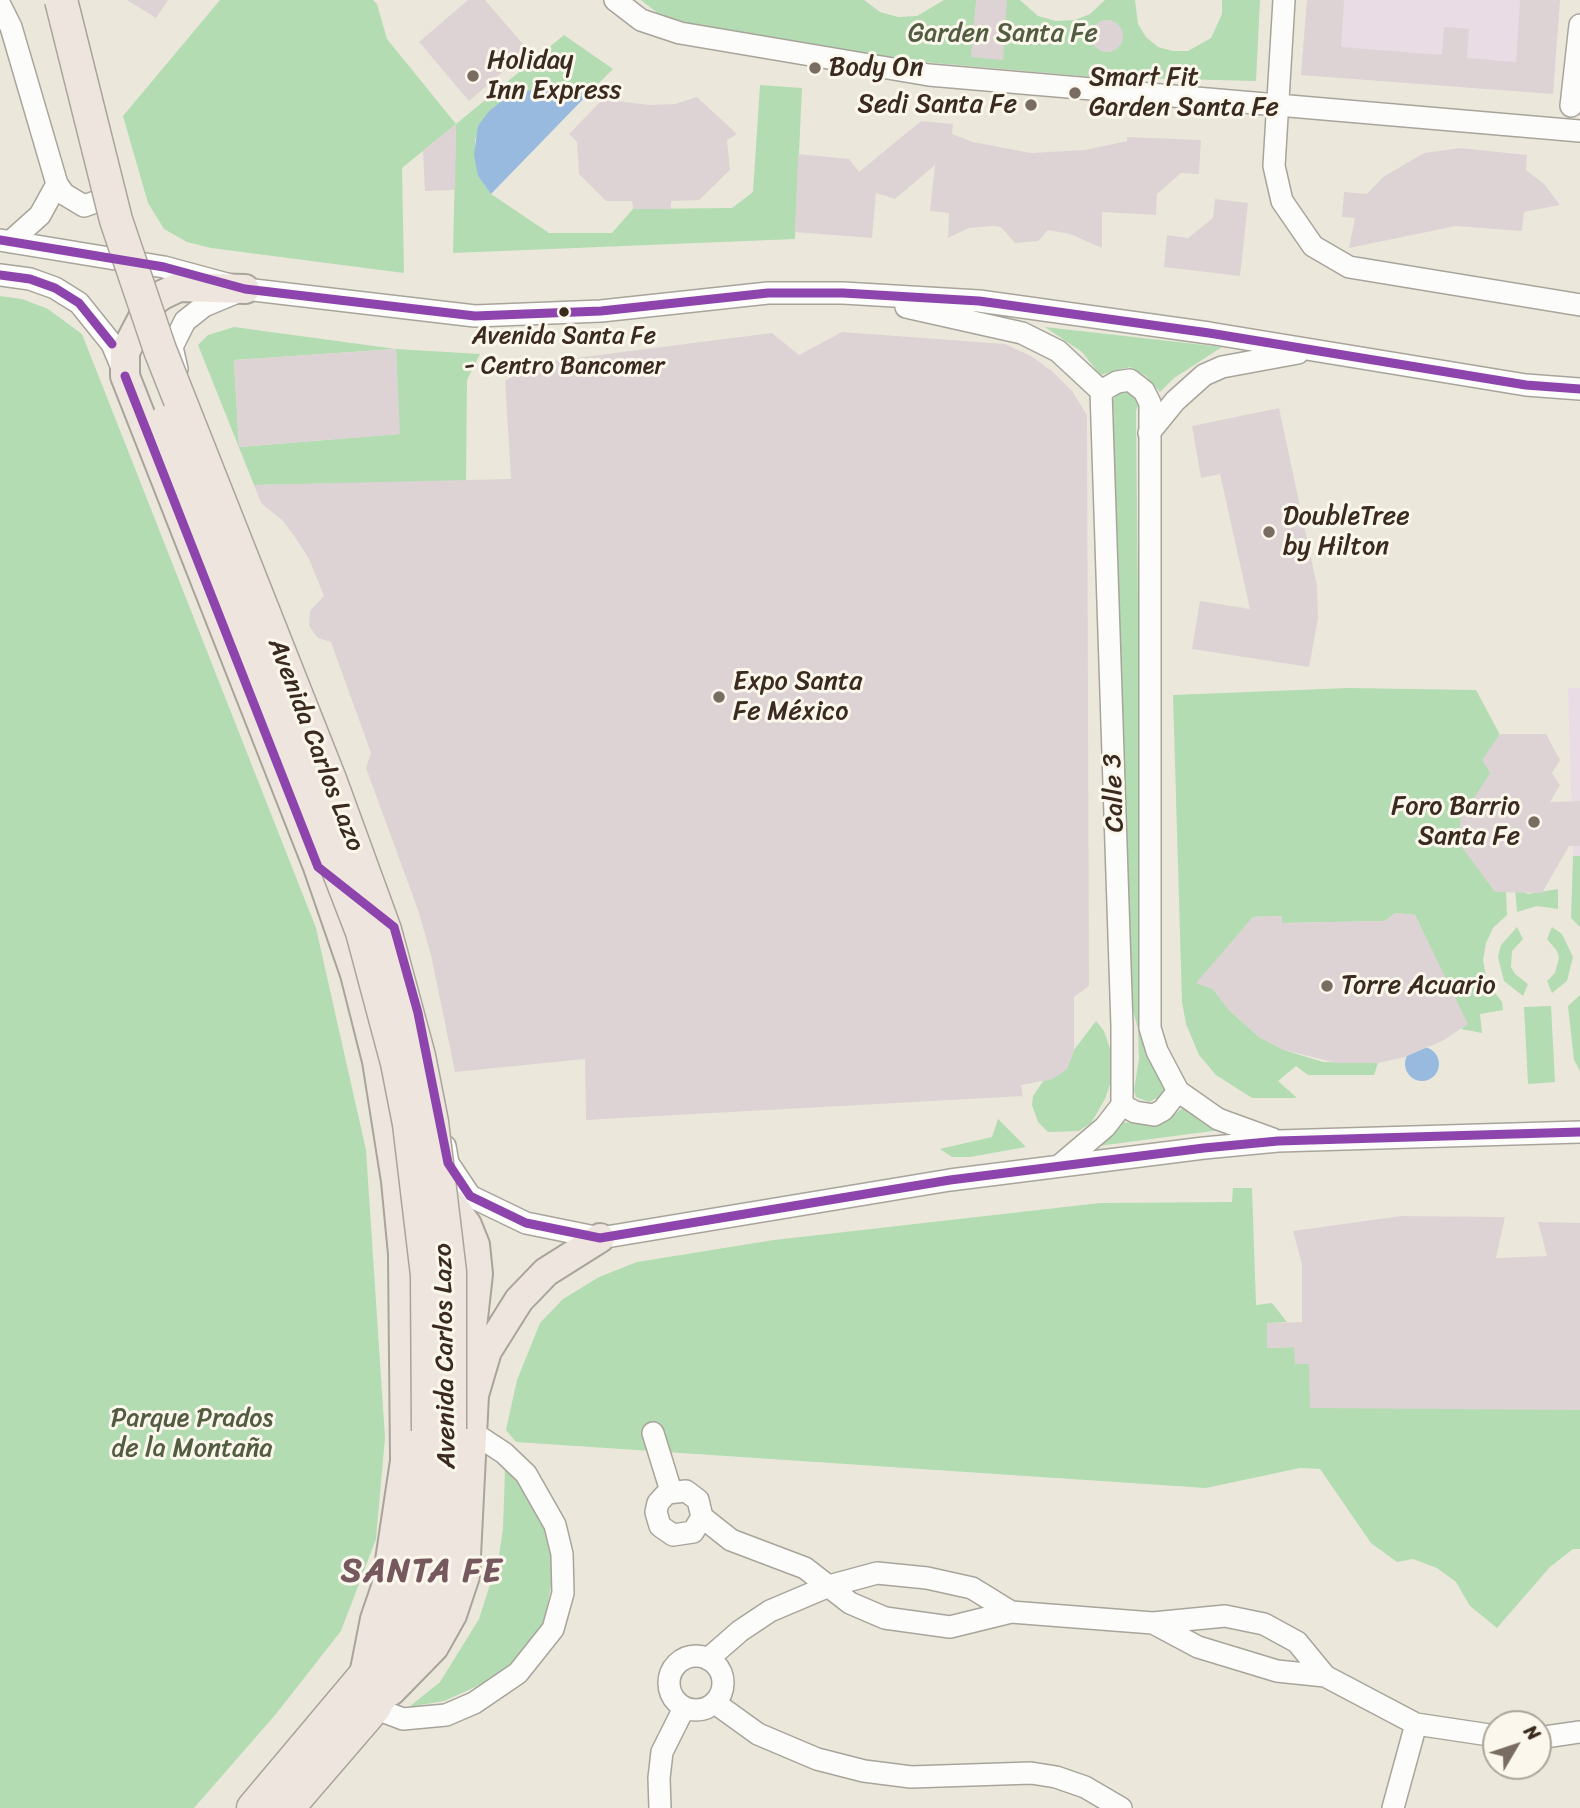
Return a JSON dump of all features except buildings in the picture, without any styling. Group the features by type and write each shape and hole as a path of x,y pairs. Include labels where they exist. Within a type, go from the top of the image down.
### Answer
{"highway":[{"name":"Avenida Carlos Lazo","path":"47,0 58,35 100,226 140,358 362,932 397,1063 409,1124 427,1275 450,1431 413,1581 398,1622 364,1676 253,1808"},
{"name":"Avenida Carlos Lazo","path":"63,0 116,220 160,350 331,782 388,942 419,1056 432,1122 450,1272 450,1431 447,1511 439,1567 418,1631 374,1708 288,1808"}],"main road":[{"path":"125,376 125,352 150,304 162,295 179,287 245,289"},
{"name":"Avenida Carlos Lazo","path":"125,376 318,867 355,974 377,1061 397,1181 403,1254 405,1461 386,1587 375,1619 364,1676"},
{"path":"318,867 394,927"},
{"path":"397,1181 426,1188 444,1196 472,1235 478,1275 470,1345 478,1371"},
{"name":"Avenida Carlos Lazo","path":"450,1431 497,1333 519,1300 546,1272 600,1238"}],"street":[{"name":"Avenida Carlos Lazo","path":"63,0 118,204 144,251 164,267"},
{"path":"615,0 641,20 680,33 918,73 1580,131"},
{"path":"1284,0 1274,166 1282,201 1313,246 1349,267 1580,305"},
{"path":"0,5 11,27 57,184 74,202 92,205 108,191 111,176"},
{"path":"1571,106 1580,25"},
{"path":"5,241 40,215 57,184"},
{"path":"5,241 164,267 245,289 475,316 601,311 768,293 843,293 1032,307 1526,385 1580,389"},
{"name":"Avenida Carlos Lazo","path":"0,275 30,279 55,288 79,303 112,344 125,376"},
{"name":"Avenida Carlos Lazo","path":"245,289 204,306 185,321 172,347 175,366 341,781 394,927 418,1013 448,1163 470,1196 526,1223 600,1238"},
{"path":"843,293 1021,333 1058,351 1101,391"},
{"path":"1149,433 1175,401 1204,375 1222,366 1315,350"},
{"name":"Calle 3","path":"1122,1105 1122,1013 1101,391 1123,380 1138,385 1150,403 1150,1028 1157,1051 1178,1091 1218,1119 1278,1141"},
{"path":"1057,1167 1098,1134 1122,1105 1145,1115 1154,1115 1163,1110 1178,1091"},
{"path":"600,1238 950,1180 1278,1141 1580,1132"},
{"path":"374,1708 403,1719 446,1715 474,1703 518,1673 553,1629 564,1592 562,1554 555,1525 526,1474 504,1453 450,1431"},
{"path":"653,1433 671,1492"},
{"path":"671,1492 692,1494 701,1508 702,1517 698,1526 685,1535 666,1532 660,1526 656,1512 661,1499 671,1492"},
{"path":"702,1517 731,1540 805,1568 850,1603 885,1618 950,1627 1011,1612 1153,1623 1225,1616 1264,1624 1297,1642 1325,1676"},
{"path":"708,1659 740,1631 770,1611 829,1586 877,1573 928,1578 972,1588 1011,1612"},
{"path":"1153,1623 1211,1651 1277,1671 1325,1676 1416,1724 1482,1734"},
{"path":"688,1657 708,1659 722,1674 721,1694 715,1703 695,1711 684,1708 670,1691 672,1670 688,1657"},
{"path":"715,1703 758,1734 817,1759 852,1768 911,1777 1031,1773 1056,1777 1085,1787 1121,1808"},
{"path":"660,1808 662,1752 684,1708"},
{"path":"1393,1808 1416,1724"},
{"path":"1552,1736 1580,1732"}],"shaded area":[{"path":"1307,0 1560,0 1553,94 1301,75"},
{"path":"1568,688 1580,688 1580,856 1573,856"}],"green space":[{"path":"220,0 373,0 377,4 387,39 456,124 402,168 404,273 211,248 187,242 164,229 148,203 123,116"},
{"name":"Garden Santa Fe","path":"641,0 864,0 880,12 898,17 917,16 944,0 1020,0 1038,16 1056,21 1075,20 1090,14 1105,0 1135,0 1138,24 1146,37 1158,47 1188,51 1211,38 1222,14 1222,0 1260,0 1256,81 1093,77 912,61 684,27 660,15"},
{"path":"564,35 613,69 591,91 567,84 535,88 503,100 489,111 475,140 478,176 491,194 549,233 612,233 633,209 732,208 753,192 760,85 802,88 795,239 453,253 456,124"},
{"name":"Parque Prados de la Montaña","path":"0,296 22,299 48,309 82,334 316,928 366,1150 385,1438 376,1539 341,1631 276,1714 194,1808 0,1808"},
{"path":"234,327 396,349 480,354 467,380 466,481 254,485 198,345 208,335","holes":["396,349 399,434 239,447 234,360"]},
{"path":"1045,327 1222,347 1174,378 1160,392 1146,376 1130,367 1100,375 1082,352"},
{"path":"1122,385 1141,396 1136,411 1142,1006 1164,1083 1163,1095 1149,1102 1136,1097 1134,1090 1139,1059 1138,1029 1125,980 1113,400"},
{"path":"1348,688 1476,690 1499,733 1507,915 1493,928 1486,943 1483,960 1487,982 1502,1002 1503,1010 1480,1014 1482,1033 1461,1029 1467,1024 1415,915 1395,913 1385,921 1282,923 1281,916 1253,917 1197,983 1213,989 1229,1010 1259,1037 1284,1050 1323,1062 1378,1063 1374,1075 1308,1075 1296,1066 1278,1081 1297,1098 1252,1098 1216,1075 1199,1055 1186,1024 1182,1002 1173,695"},
{"path":"1573,856 1580,856 1580,927 1571,918"},
{"path":"1515,889 1528,894 1558,889 1558,909 1537,906 1517,912"},
{"path":"1517,927 1523,939 1512,951 1511,967 1515,974 1528,984 1523,996 1504,981 1498,957 1501,945"},
{"path":"1552,927 1562,934 1573,957 1567,981 1552,993 1547,981 1555,973 1559,958 1547,939"},
{"path":"1580,995 1580,1071 1574,1060 1568,1006"},
{"path":"1551,1006 1555,1082 1528,1084 1524,1007"},
{"path":"1096,1021 1104,1031 1113,1057 1114,1072 1105,1099 1091,1123 1079,1131 1048,1132 1038,1122 1032,1105 1033,1096 1044,1080 1067,1069 1074,1050"},
{"path":"1185,1106 1228,1129 1098,1146 1120,1122 1155,1124 1171,1117"},
{"path":"998,1119 1026,1147 970,1157 952,1157 940,1149 992,1137"},
{"path":"1233,1188 1252,1188 1256,1305 1272,1303 1287,1322 1267,1323 1268,1348 1294,1347 1309,1364 1580,1410 1580,1549 1573,1549 1550,1567 1497,1628 1470,1606 1456,1582 1437,1568 1413,1559 1397,1562 1371,1543 1320,1469 1300,1468 1206,1488 516,1442 506,1430 517,1380 540,1323 563,1299 599,1277 637,1262 774,1240 1100,1203 1232,1202"},
{"path":"505,1469 528,1494 550,1539 552,1582 543,1625 521,1654 493,1679 444,1701 409,1707 440,1682 479,1619 499,1556"}],"water":[{"path":"567,84 591,91 491,194 478,176 474,155 478,126 489,111 503,100 535,88"},
{"path":"1422,1047 1434,1052 1439,1064 1434,1076 1422,1081 1410,1076 1405,1064 1410,1052"}],"transit line":[{"path":"0,240 164,267 245,289 475,316 601,311 768,293 843,293 979,301 1209,333 1526,385 1580,389"},
{"path":"0,275 30,279 55,288 79,303 112,344"},
{"path":"125,376 318,867 394,927 418,1013 448,1163 470,1196 526,1223 600,1238 950,1180 1204,1148 1278,1141 1580,1132"}],"place":[{"name":"Body On","path":"815,68"},
{"name":"Holiday Inn Express","path":"473,76"},
{"name":"Smart Fit Garden Santa Fe","path":"1075,93"},
{"name":"Sedi Santa Fe","path":"1031,105"},
{"name":"Avenida Santa Fe - Centro Bancomer","path":"564,312"},
{"name":"DoubleTree by Hilton","path":"1269,532"},
{"name":"Expo Santa Fe México","path":"719,697"},
{"name":"Foro Barrio Santa Fe","path":"1534,822"},
{"name":"Torre Acuario","path":"1327,986"}],"district":[{"name":"SANTA FE","path":"422,1573"}]}
